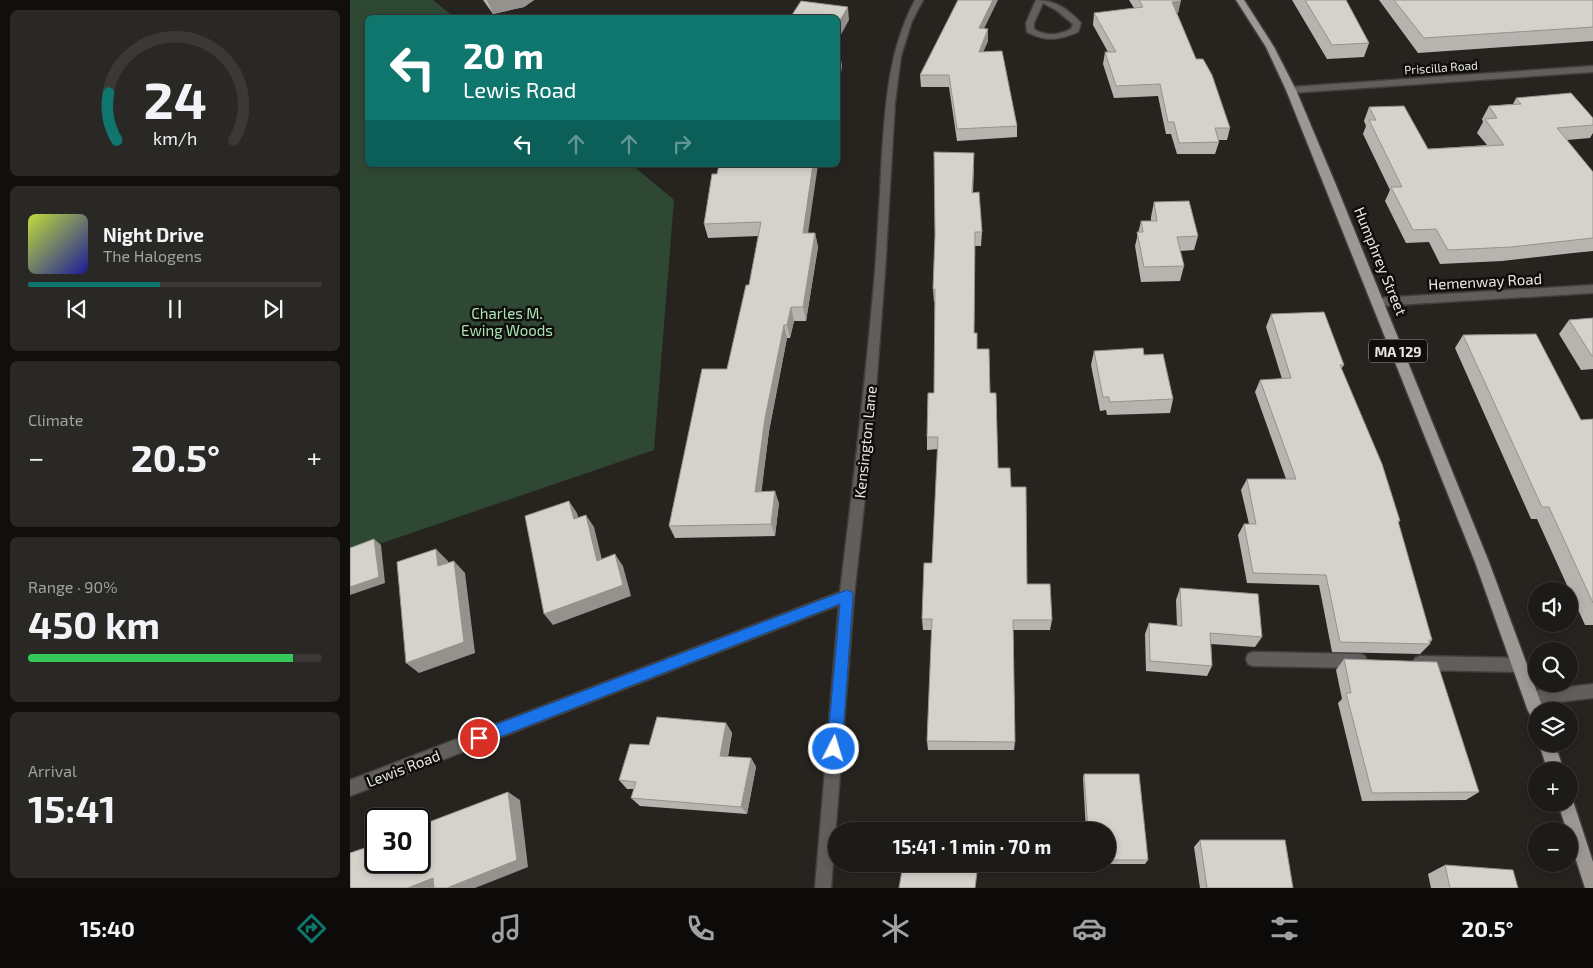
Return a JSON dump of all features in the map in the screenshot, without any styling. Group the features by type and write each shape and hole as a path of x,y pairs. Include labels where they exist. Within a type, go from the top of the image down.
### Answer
{"main road":[{"name":"Humphrey Street","path":"1240,0 1270,47 1291,90 1379,302 1482,562 1533,702"},
{"path":"1569,812 1593,888"}],"street":[{"name":"Kensington Lane","path":"823,888 847,596 869,405 882,242 890,102 897,56 908,21 920,0"},
{"path":"1040,0 1030,23 1030,30 1037,35 1050,38 1063,36 1075,30 1077,23 1071,17 1044,0"},
{"name":"Priscilla Road","path":"1291,90 1593,69"},
{"name":"Hemenway Road","path":"1379,302 1593,289"},
{"name":"Lewis Road","path":"350,788 847,596"},
{"path":"1253,659 1371,662"},
{"path":"1401,662 1520,665"},
{"path":"1548,702 1593,692"}],"green space":[{"name":"Charles M. Ewing Woods","path":"350,0 433,0 452,15 365,15 365,167 634,167 674,200 654,450 350,554"}],"building":[{"path":"958,0 993,0 979,28 988,29 979,52 1002,51 1017,126 957,129 949,75 920,75"},
{"path":"1139,0 1181,1 1172,2 1196,59 1203,59 1212,75 1230,128 1215,128 1219,142 1179,143 1174,122 1168,122 1160,84 1116,86 1105,52 1116,52 1094,13 1143,7"},
{"path":"1305,0 1346,0 1369,43 1332,45"},
{"path":"1394,0 1593,0 1593,27 1424,38"},
{"path":"801,1 848,7 840,21 840,15 792,15"},
{"path":"1571,93 1593,118 1593,125 1557,128 1593,172 1593,238 1511,247 1448,250 1436,229 1413,230 1391,187 1402,187 1369,120 1376,120 1369,107 1404,106 1428,149 1504,145 1485,119 1497,118 1489,106 1521,104 1516,98"},
{"path":"934,152 974,153 972,193 979,192 982,232 975,232 974,333 977,333 977,349 989,349 990,393 996,393 998,468 1010,468 1011,487 1026,487 1027,584 1050,584 1052,620 1013,620 1015,742 927,741 932,619 922,619 924,563 932,563 938,437 927,437 928,393 934,393"},
{"path":"719,167 813,167 803,233 815,233 803,307 791,307 787,325 784,325 765,418 755,492 775,491 771,524 669,526 702,369 727,369 746,285 749,285 761,222 704,224 712,174 717,174"},
{"path":"1189,201 1198,236 1177,237 1184,266 1144,267 1137,232 1143,232 1141,221 1157,221 1154,202"},
{"path":"1324,312 1344,365 1340,365 1382,464 1400,521 1398,521 1432,640 1429,640 1430,644 1340,642 1326,575 1253,573 1244,524 1256,524 1247,479 1296,479 1260,380 1291,378 1271,314"},
{"path":"1593,318 1593,356 1592,356 1569,320"},
{"path":"1536,334 1581,420 1593,419 1593,603 1549,507 1542,507 1463,335"},
{"path":"1143,348 1144,355 1163,354 1173,399 1110,402 1109,397 1103,397 1094,351"},
{"path":"569,501 574,519 586,515 597,561 615,554 623,585 544,614 525,516"},
{"path":"374,539 379,577 350,587 350,548"},
{"path":"436,549 438,566 454,561 464,642 406,663 397,562"},
{"path":"1180,588 1258,594 1262,637 1210,633 1212,666 1150,661 1149,623 1182,626"},
{"path":"1344,659 1437,662 1479,792 1372,793 1346,693 1351,693"},
{"path":"657,717 726,723 720,756 751,758 741,807 631,798 636,782 619,780 630,744 649,745"},
{"path":"1084,774 1139,774 1148,860 1116,860 1116,822 1087,822"},
{"path":"508,792 517,860 447,888 434,888 433,878 408,888 350,888 350,853 365,848 365,873 430,873 430,822"},
{"path":"1200,840 1285,840 1293,888 1207,888"},
{"path":"1445,865 1513,870 1518,888 1450,888"},
{"path":"902,872 977,872 975,888 899,888"}],"route":[{"path":"479,738 847,596 834,749"}]}
